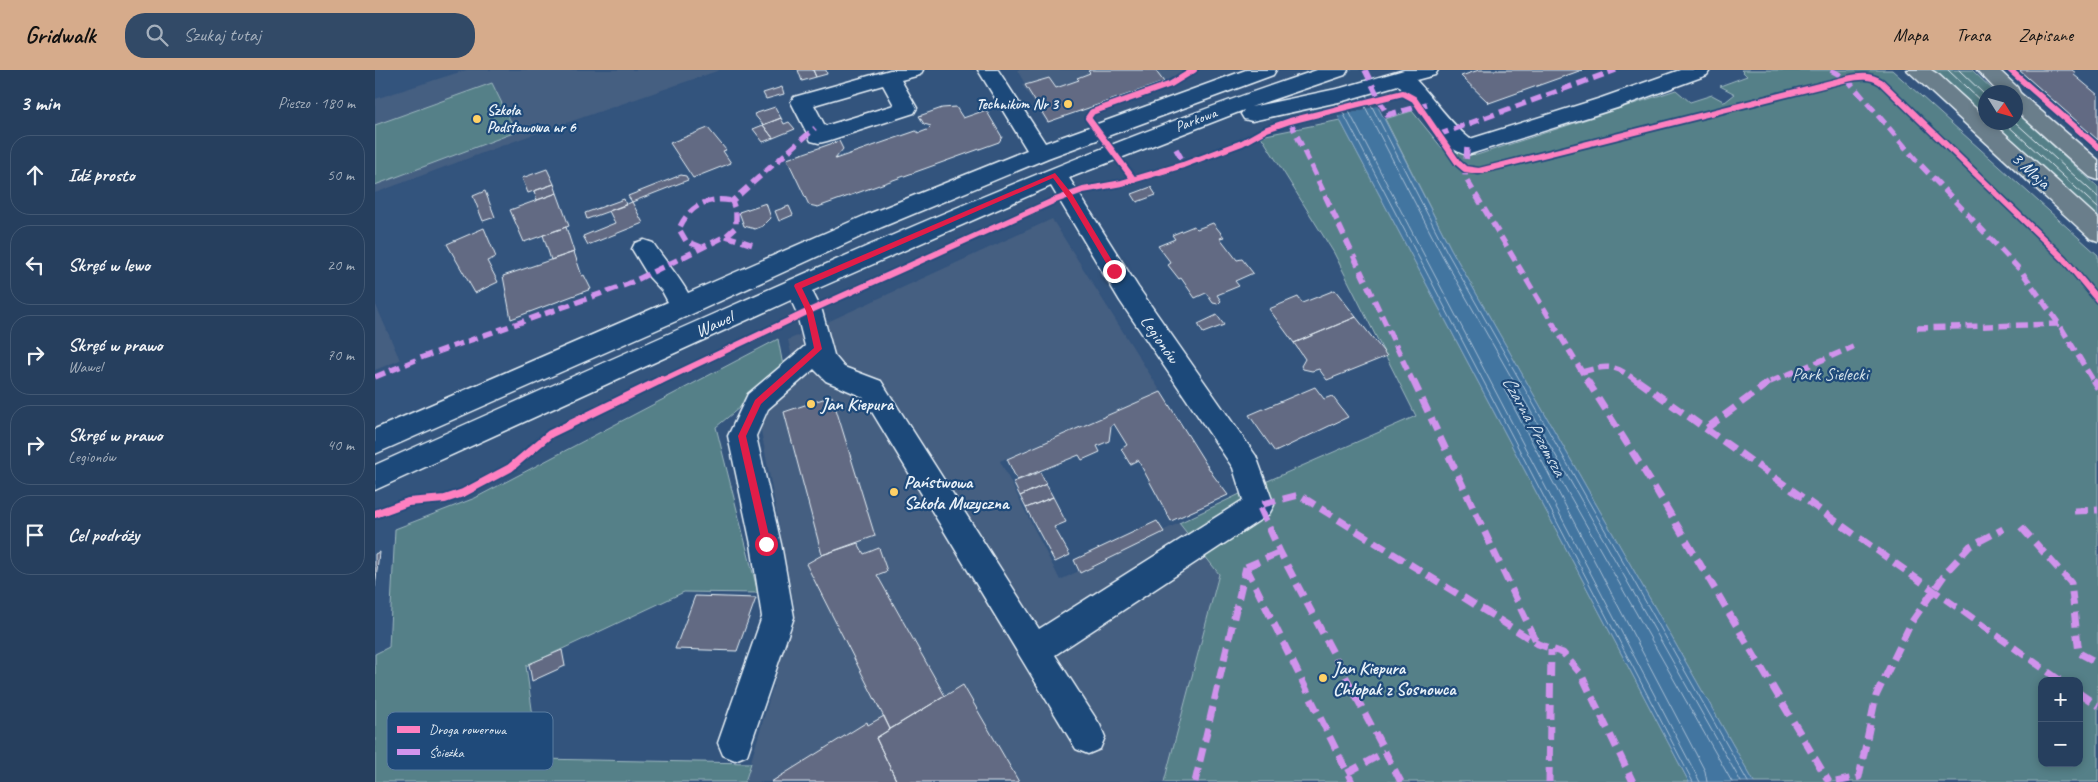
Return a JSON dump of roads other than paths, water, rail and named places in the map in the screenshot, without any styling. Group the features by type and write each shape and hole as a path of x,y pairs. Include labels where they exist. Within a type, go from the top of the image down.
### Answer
{"main road":[{"name":"3 Maja","path":"1917,70 1939,87 2098,232"},
{"path":"1987,70 2003,85"},
{"path":"2023,105 2098,172"}],"street":[{"path":"889,77 913,70"},
{"path":"988,70 1040,153"},
{"path":"1177,102 1217,70"},
{"name":"Parkowa","path":"1040,153 1266,70"},
{"path":"1297,94 1338,70"},
{"path":"1297,94 1403,78 1428,70"},
{"path":"1403,78 1427,104 1446,131 1467,148 1609,103 1700,70"},
{"name":"Parkowa","path":"1055,175 1160,134 1297,94"},
{"name":"Wawel","path":"375,442 874,221 1040,153"},
{"name":"Wawel","path":"375,478 797,286 1055,175"},
{"name":"Legionów","path":"1033,651 1259,505 1246,464 1129,294 1055,175"},
{"path":"644,249 657,271 671,285 683,307"},
{"path":"797,286 809,311 822,360 835,374 872,389 1010,608 1033,651 1088,737"},
{"path":"735,742 778,617 766,544 742,436 758,402 819,349"}],"water":[{"name":"Czarna Przemsza","path":"1316,70 1359,70 1451,249 1754,782 1689,782 1340,120"}],"tram line":[{"path":"1948,70 1978,98"},
{"path":"1959,70 1978,88"},
{"path":"2023,129 2098,197"},
{"path":"2013,130 2098,208"}],"place":[{"name":"Technikum Nr 3","path":"1068,104"},
{"name":"Szkoła Podstawowa nr 6","path":"477,119"},
{"name":"Jan Kiepura","path":"811,404"},
{"name":"Państwowa Szkoła Muzyczna","path":"894,492"},
{"name":"Jan Kiepura Chłopak z Sosnowca","path":"1323,678"}],"park label":[{"name":"Park Sielecki","path":"1830,374"}]}
